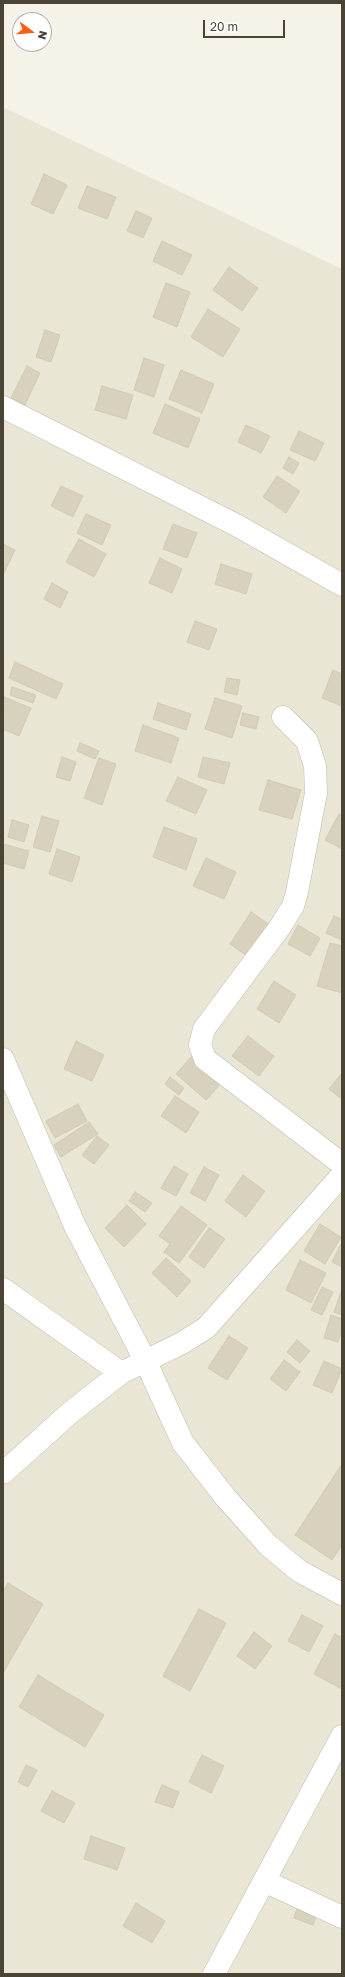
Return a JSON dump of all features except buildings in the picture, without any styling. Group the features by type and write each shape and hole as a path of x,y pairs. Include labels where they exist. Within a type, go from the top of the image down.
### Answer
{"street":[{"path":"3,407 238,526 342,585"},
{"path":"283,717 307,741 315,766 316,793 297,892 293,906 280,927 204,1029 200,1045 206,1060 342,1164"},
{"path":"3,1059 75,1226 145,1360 183,1443 226,1498 268,1545 300,1571 342,1594"},
{"path":"3,1472 72,1412 121,1373 145,1360 182,1344 206,1328 342,1175"},
{"path":"3,1290 121,1373"},
{"path":"214,1974 342,1736"},
{"path":"264,1881 342,1917"}],"shaded area":[{"path":"3,107 342,269 342,1974 3,1974"}]}
